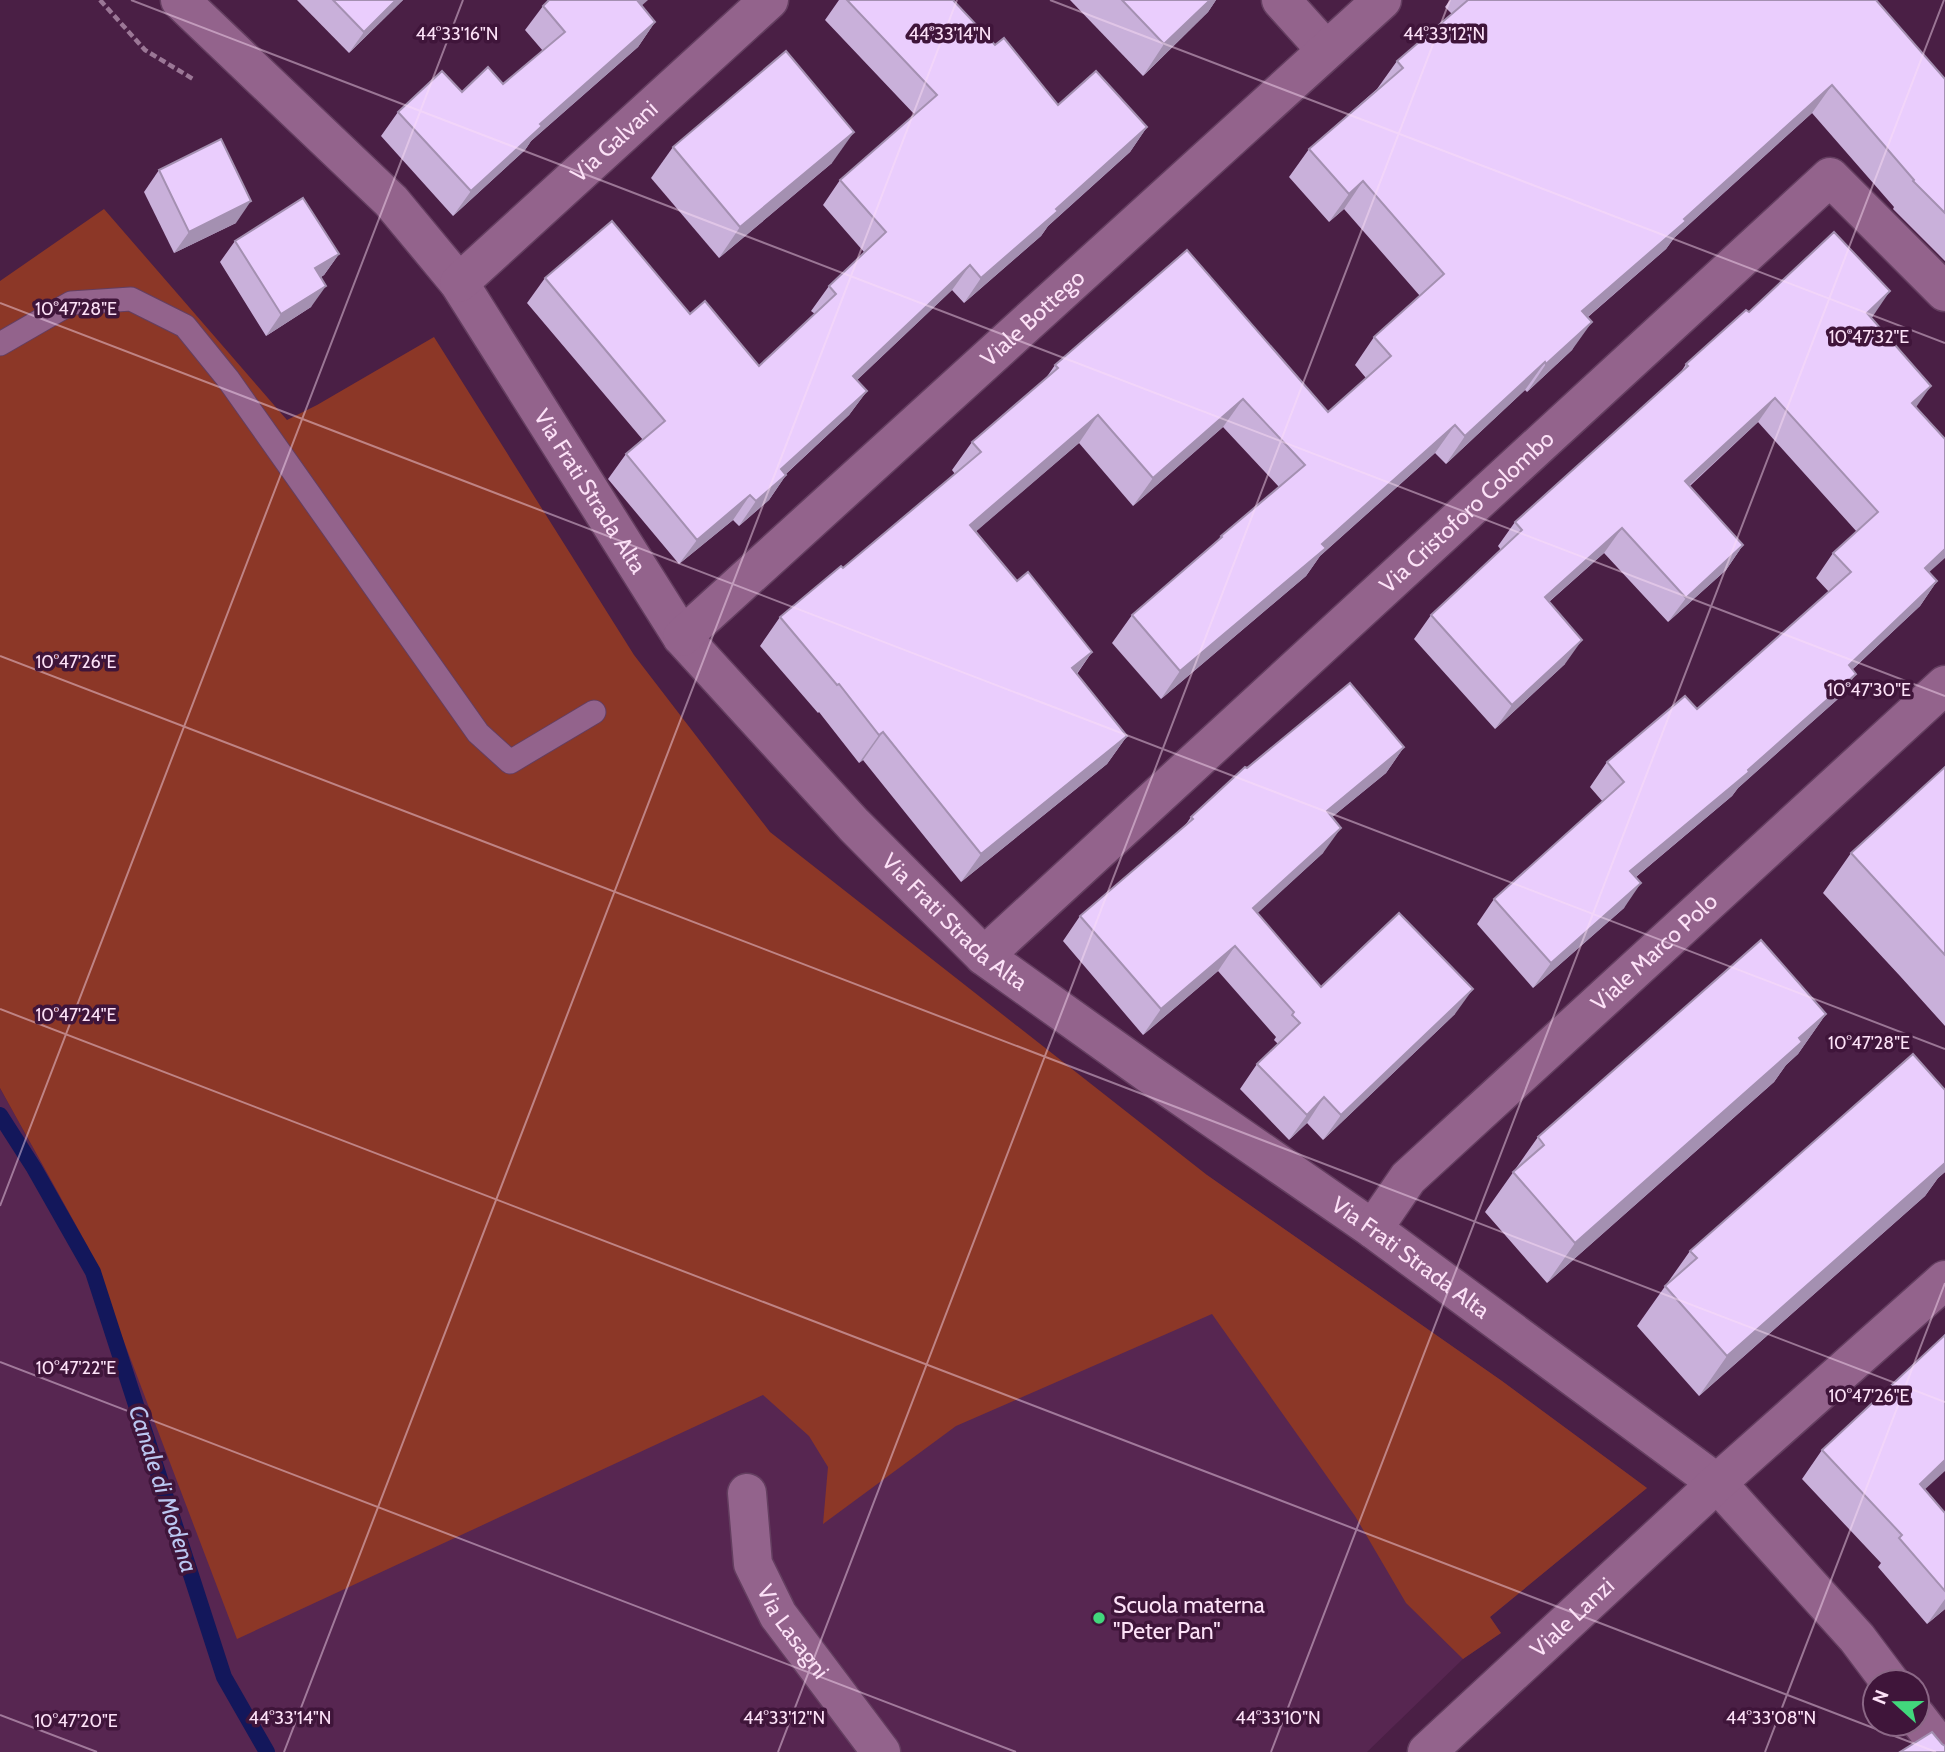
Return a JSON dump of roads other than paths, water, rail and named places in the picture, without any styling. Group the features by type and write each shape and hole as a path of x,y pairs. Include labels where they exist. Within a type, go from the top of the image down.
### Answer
{"street":[{"name":"Via Frati Strada Alta","path":"180,0 391,201 459,283 682,637 854,825 984,956 1373,1229 1717,1483 1857,1638 1880,1668"},
{"name":"Via Galvani","path":"459,283 769,0"},
{"path":"1281,0 1326,50"},
{"name":"Viale Bottego","path":"682,637 1382,0"},
{"name":"Via Cristoforo Colombo","path":"984,956 1829,177 1945,292"},
{"name":"Viale Marco Polo","path":"1373,1229 1408,1178 1945,685"},
{"name":"Viale Lanzi","path":"1427,1752 1717,1483 1945,1280"},
{"name":"Via Lasagni","path":"747,1493 753,1564 778,1615 881,1752"},
{"path":"1931,1735 1944,1752"}],"lane":[{"path":"0,344 71,303 131,299 185,326 228,379 478,733 510,762 594,712"}],"waterway":[{"name":"Canale di Modena","path":"0,1115 34,1168 93,1272 224,1677 267,1752"}],"place":[{"name":"Scuola materna \"Peter Pan\"","path":"1099,1618"}]}
